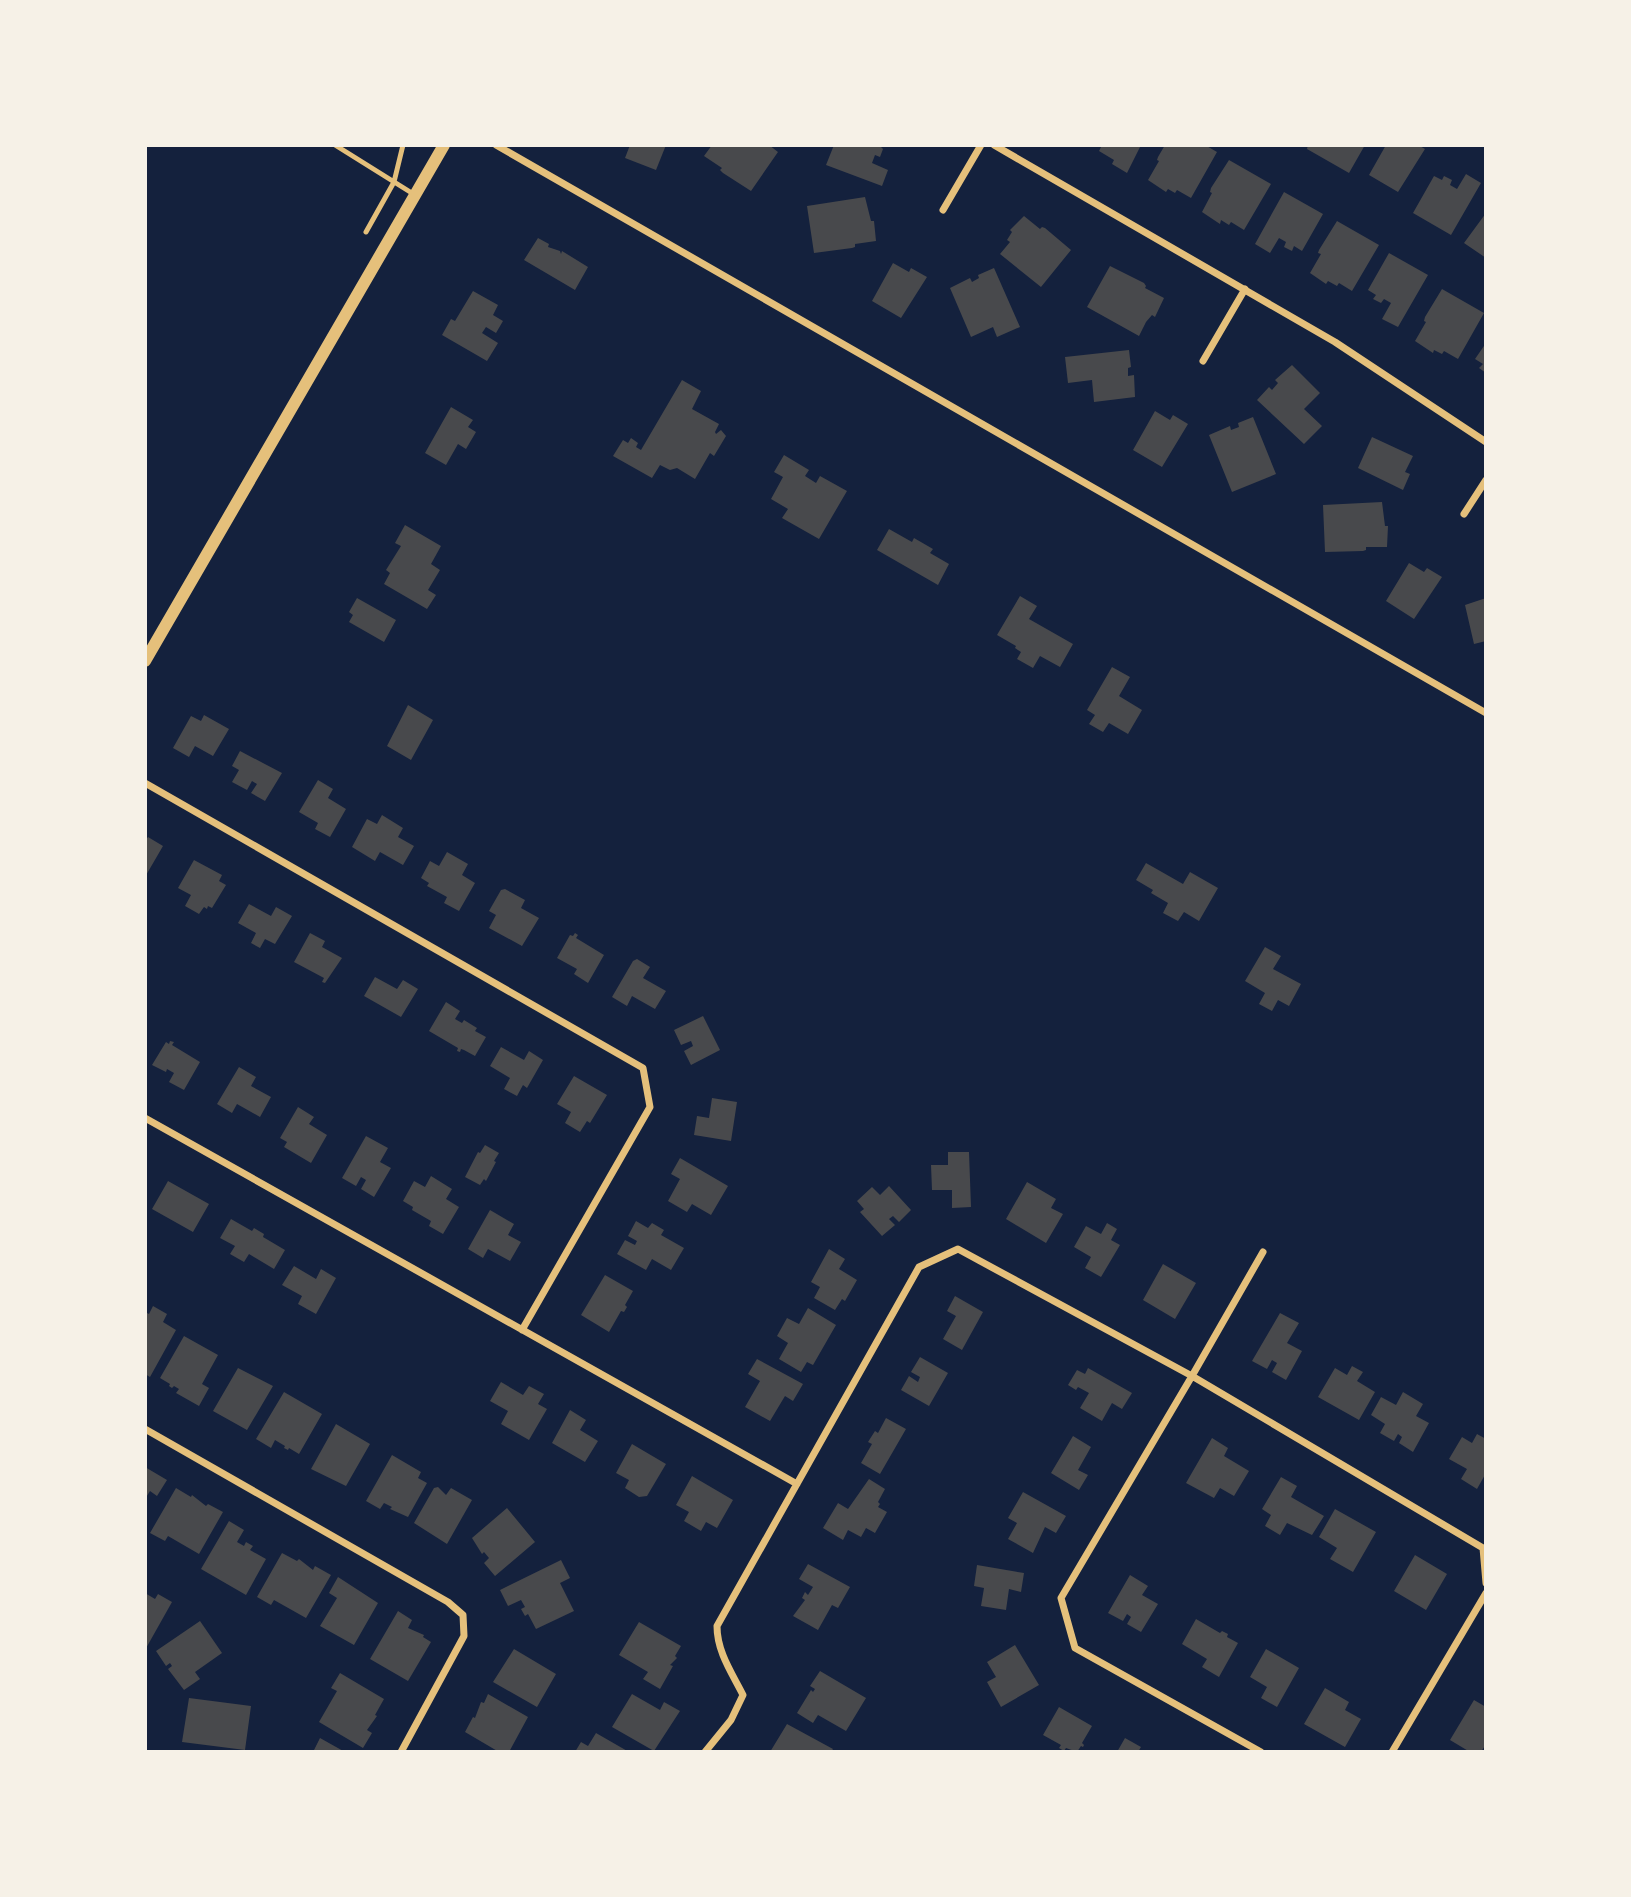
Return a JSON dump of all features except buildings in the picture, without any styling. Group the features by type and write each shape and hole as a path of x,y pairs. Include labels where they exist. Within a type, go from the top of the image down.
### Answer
{"street":[{"path":"145,661 444,145"},
{"path":"496,145 1486,713"},
{"path":"943,210 981,145"},
{"path":"994,145 1335,342 1486,442"},
{"path":"1203,361 1245,289"},
{"path":"1464,514 1486,480"},
{"path":"145,782 643,1068 650,1107 522,1330"},
{"path":"145,1118 797,1484"},
{"path":"705,1752 731,1720 743,1695 717,1638 717,1626 722,1615 919,1267 958,1249 1192,1376 1482,1548 1486,1583"},
{"path":"1261,1752 1075,1648 1061,1598 1264,1252"},
{"path":"145,1429 448,1602 463,1615 464,1636 401,1752"},
{"path":"1392,1752 1486,1593"}],"lane":[{"path":"335,145 415,195"},
{"path":"366,232 394,182 403,145"}]}
